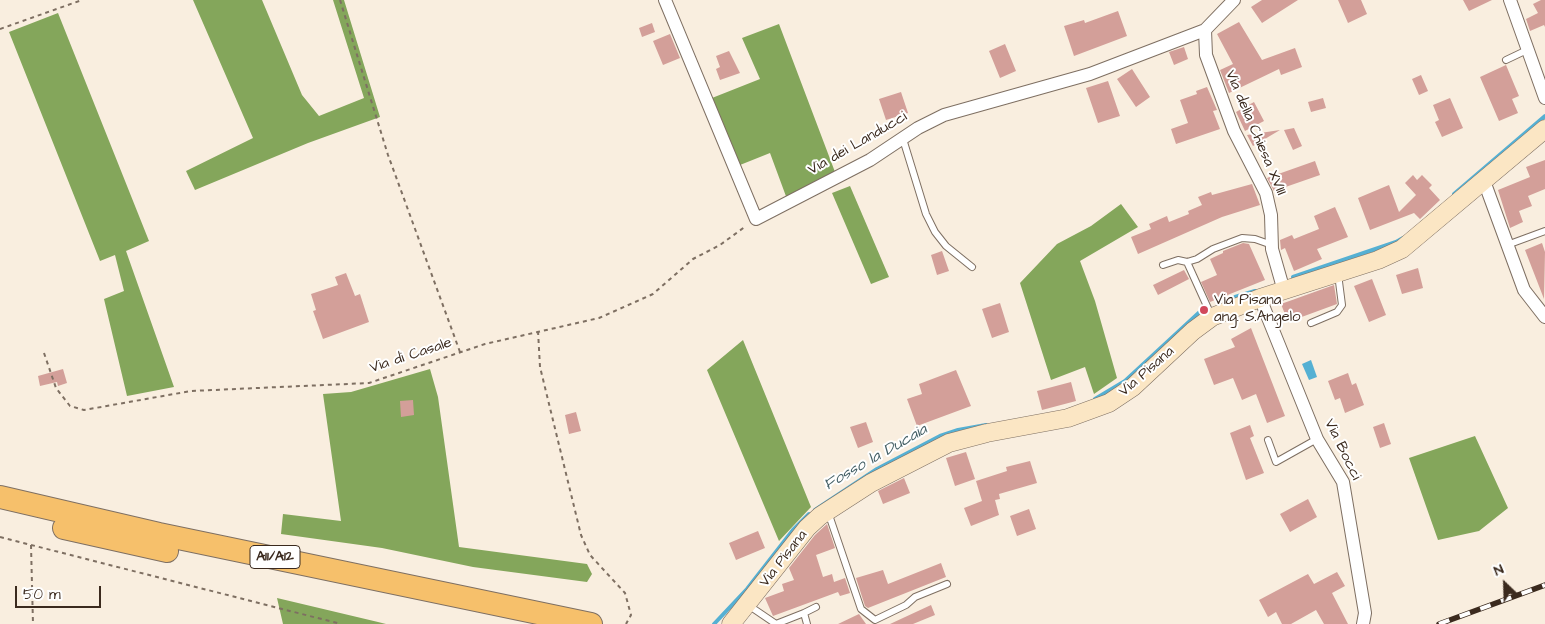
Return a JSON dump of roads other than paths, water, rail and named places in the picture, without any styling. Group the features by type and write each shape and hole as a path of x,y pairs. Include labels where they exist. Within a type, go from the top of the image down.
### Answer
{"highway":[{"name":"A11/A12","path":"0,497 159,534 591,624"},
{"name":"A11/A12","path":"0,512 126,542 516,624"}],"main road":[{"name":"Via Pisana","path":"731,624 748,605 807,528 827,511 883,476 949,443 987,433 1068,418 1109,403 1133,387 1174,348 1212,317 1260,298 1378,260 1410,244 1545,129"}],"street":[{"name":"Via dei Landucci","path":"665,0 756,219 870,160 918,128 944,115 1090,74 1205,30"},
{"path":"1205,30 1235,0"},
{"path":"1510,0 1545,98"},
{"name":"Via della Chiesa XVIII","path":"1205,30 1206,55 1218,90 1234,130 1266,193 1271,215 1272,245 1284,291"},
{"path":"1484,181 1506,246 1524,290 1545,317"},
{"name":"Via Bocci","path":"1260,298 1317,439 1343,482 1365,613 1363,624"}],"lane":[{"path":"1506,60 1527,50"},
{"path":"903,139 926,214 935,232 946,246 972,267"},
{"path":"1506,246 1545,231"},
{"path":"1163,265 1178,260 1187,262 1242,238 1256,239 1272,245"},
{"path":"1187,262 1212,317"},
{"path":"1311,323 1337,312 1342,305 1338,273"},
{"path":"1268,440 1276,462 1317,439"},
{"path":"827,511 861,609 875,620 906,605 915,597 947,584"},
{"path":"748,605 776,624 816,607"},
{"path":"804,613 808,624"}],"water":[{"path":"1311,360 1317,377 1309,380 1302,364"}],"waterway":[{"path":"1454,194 1545,116"},
{"path":"1293,277 1403,238"},
{"path":"1235,297 1255,291"},
{"path":"1095,399 1125,381 1204,308"},
{"name":"Fosso la Ducaia","path":"815,510 877,469 940,436 958,430 986,425"},
{"name":"Fosso la Ducaia","path":"714,624 747,589 793,530 809,514"}],"railway":[{"path":"1439,624 1545,585"}],"place":[{"name":"Via Pisana ang. S.Angelo","path":"1204,310"}]}
